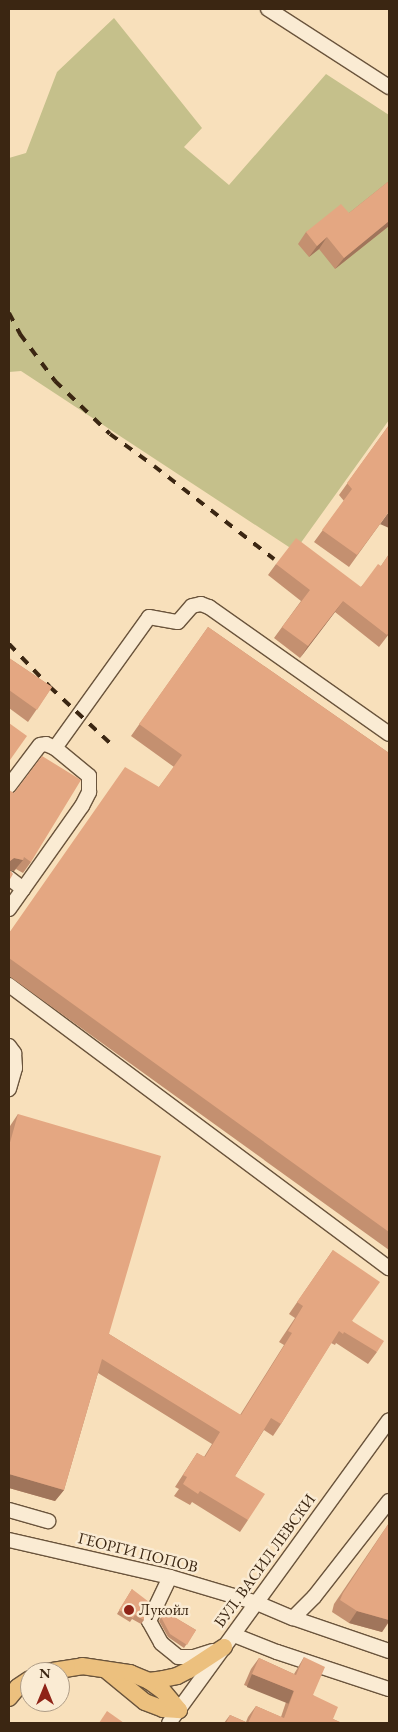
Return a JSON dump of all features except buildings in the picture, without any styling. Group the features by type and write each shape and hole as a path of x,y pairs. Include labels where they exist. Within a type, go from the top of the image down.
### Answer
{"main road":[{"path":"148,1681 177,1676 229,1641"},
{"path":"70,1668 82,1666 102,1668 130,1673 148,1681 163,1691 174,1717"},
{"path":"102,1668 145,1702 163,1708 174,1717"},
{"path":"9,1698 20,1686"}],"street":[{"path":"268,9 389,87"},
{"path":"55,748 149,617 178,622 192,606 201,604 209,607 389,734"},
{"path":"9,786 40,745 46,744 55,748 89,776 89,792 82,806 9,909"},
{"path":"9,878 23,888"},
{"path":"9,985 389,1268"},
{"path":"9,1046 14,1053 15,1068 9,1089"},
{"name":"БУЛ. ВАСИЛ ЛЕВСКИ","path":"174,1717 389,1420"},
{"path":"293,1618 314,1597 389,1501"},
{"path":"9,1510 48,1521"},
{"name":"ГЕОРГИ ПОПОВ","path":"9,1540 170,1577 257,1603 293,1618 389,1651"},
{"path":"170,1577 149,1621 161,1643 178,1657 194,1657 229,1641 277,1652 389,1689"}],"shaded area":[{"path":"114,18 202,128 184,147 229,185 326,74 389,115 389,420 295,551 21,371 9,372 9,158 26,153 57,72"}],"railway":[{"path":"9,313 20,334 55,381 110,434 274,559"},
{"path":"9,644 50,687 112,745"}],"place":[{"name":"Лукойл","path":"129,1610"}]}
